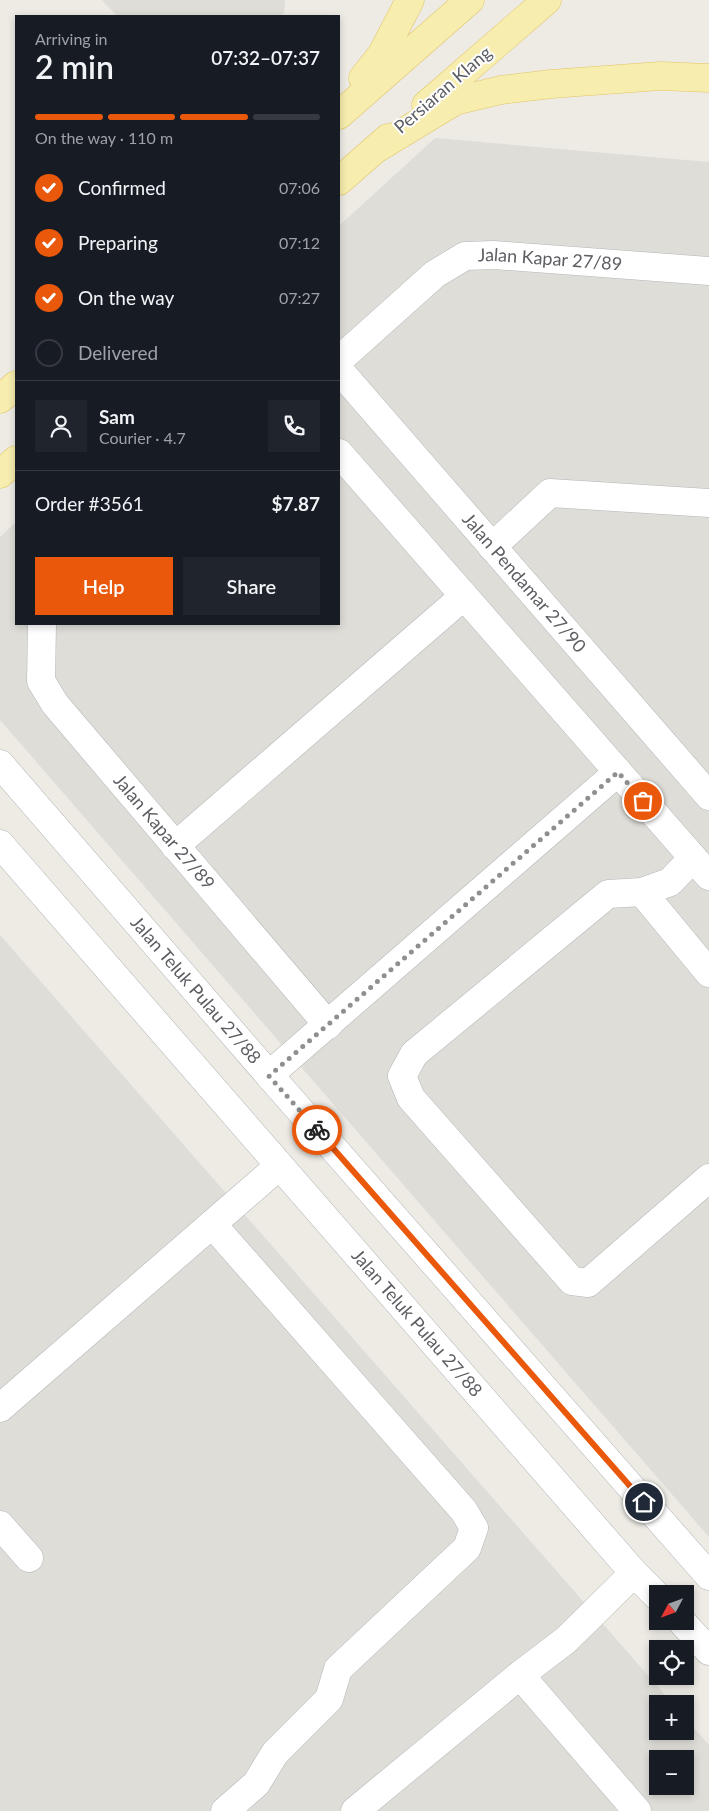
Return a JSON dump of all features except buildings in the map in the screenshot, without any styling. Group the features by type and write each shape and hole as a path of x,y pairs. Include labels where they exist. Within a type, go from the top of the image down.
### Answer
{"main road":[{"path":"340,107 382,54 410,0"},
{"path":"340,114 470,0"},
{"name":"Persiaran Klang","path":"340,180 548,0"},
{"path":"374,150 455,101 501,90 551,84 660,76 709,78"},
{"path":"0,399 15,386"},
{"path":"0,474 15,461"}],"street":[{"name":"Jalan Kapar 27/89","path":"340,359 435,274 465,256 494,256 709,271"},
{"name":"Jalan Pendamar 27/90","path":"340,371 709,796"},
{"path":"340,453 701,867 670,882 642,892 608,894 414,1054 402,1076 411,1098 572,1280 588,1283 709,1178"},
{"path":"492,547 550,493 709,503"},
{"path":"176,846 464,596"},
{"name":"Jalan Kapar 27/89","path":"42,625 41,680 55,704 328,1025"},
{"name":"Jalan Teluk Pulau 27/88","path":"0,764 269,1076 709,1576"},
{"path":"269,1076 618,772"},
{"name":"Jalan Teluk Pulau 27/88","path":"0,844 649,1588"},
{"path":"642,892 709,973"},
{"path":"0,1408 279,1166"},
{"path":"212,1224 464,1511 474,1528 468,1548 338,1669 329,1699 275,1752 256,1784 225,1811"},
{"path":"0,1525 29,1558"},
{"path":"355,1811 520,1675 566,1640 634,1573"},
{"path":"689,1630 709,1651"},
{"path":"520,1675 637,1811"}],"shaded area":[{"path":"102,0 285,0 284,13 281,15 116,15"},
{"path":"435,138 709,162 709,1537 0,720 0,537 15,523 15,625 340,625 340,225"},
{"path":"0,935 649,1677 649,1685 656,1685 665,1695 649,1695 649,1740 694,1740 694,1728 709,1745 709,1811 0,1811"}],"way so far":[{"path":"317,1130 269,1076 618,772 643,801"}],"route":[{"path":"317,1130 644,1502"}]}
